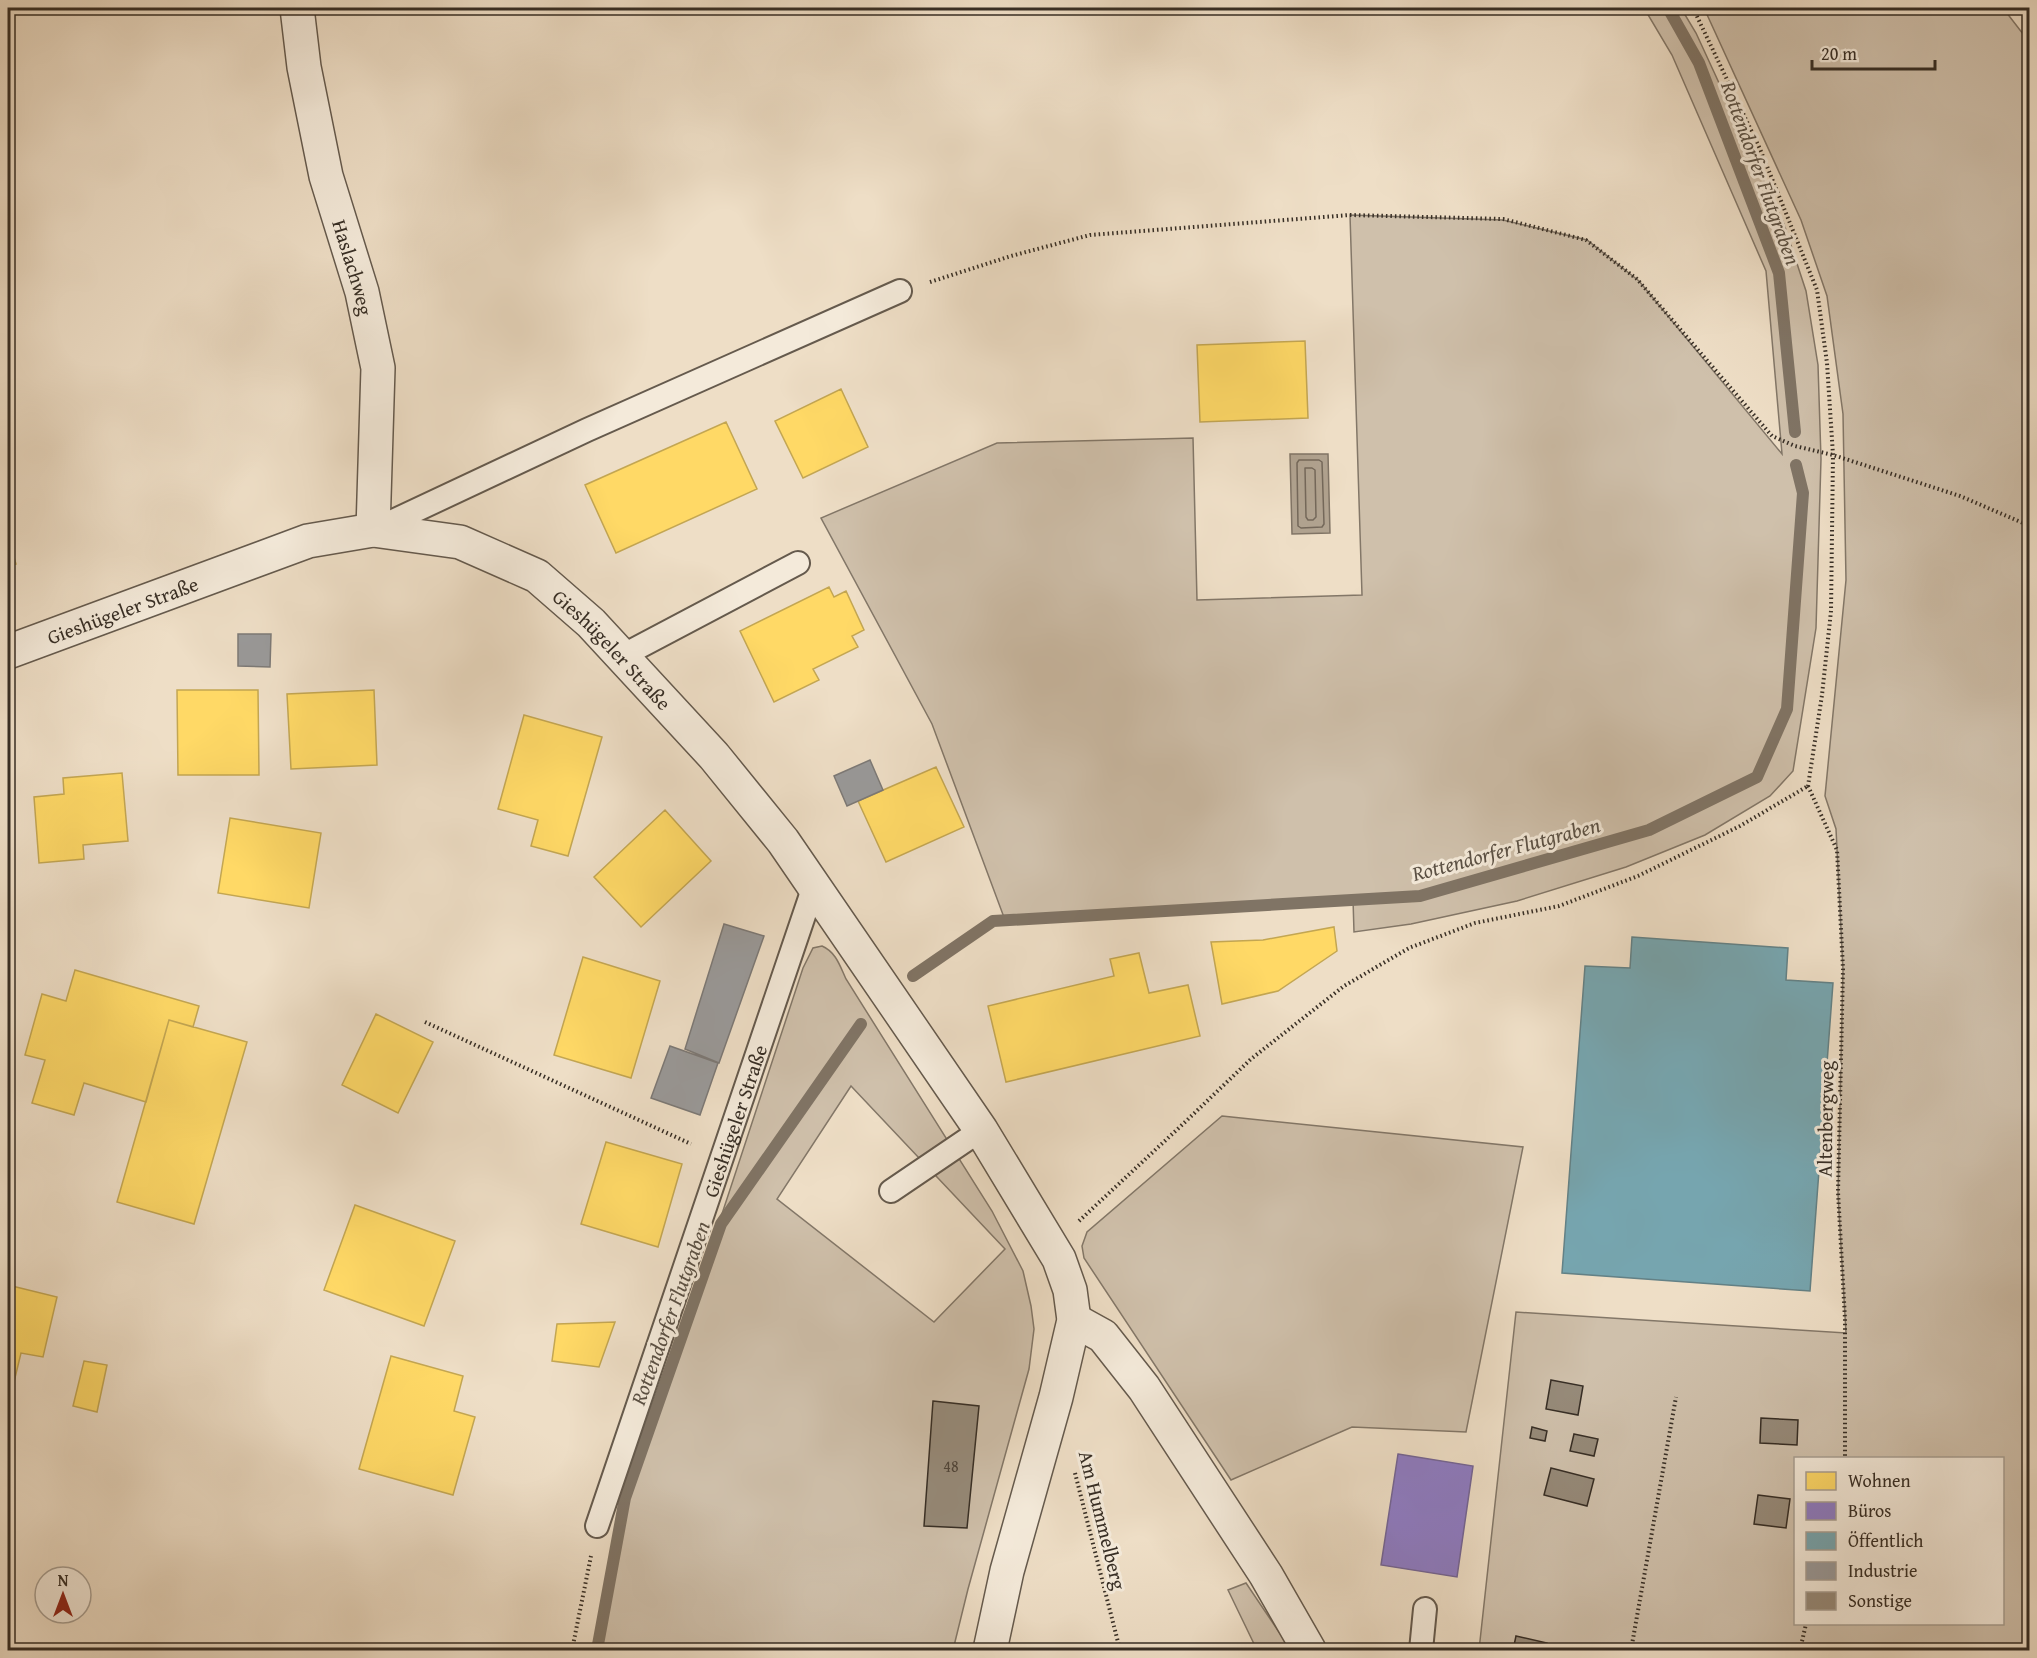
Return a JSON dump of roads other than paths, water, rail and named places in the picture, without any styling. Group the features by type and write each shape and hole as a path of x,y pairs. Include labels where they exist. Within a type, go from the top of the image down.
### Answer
{"street":[{"name":"Haslachweg","path":"297,8 304,67 326,176 362,292 378,368 373,530"},
{"name":"Gieshügeler Straße","path":"8,652 308,541 373,530 460,542 537,576 591,623 622,656 714,756 783,841 981,1130 1052,1246 1072,1305"},
{"path":"990,1650 1007,1571 1056,1397 1072,1305"},
{"path":"1072,1305 1103,1336 1144,1388 1266,1575 1309,1650"}],"lane":[{"name":"Gieshügeler Straße","path":"373,530 587,430 900,291"},
{"path":"622,656 798,563"},
{"name":"Gieshügeler Straße","path":"597,1526 814,886"},
{"path":"891,1191 981,1130"},
{"path":"1421,1650 1425,1609"}],"water":[{"path":"1290,454 1328,454 1330,533 1292,534"}],"waterway":[{"name":"Rottendorfer Flutgraben","path":"1668,8 1699,63 1779,273 1795,432"},
{"name":"Rottendorfer Flutgraben","path":"913,976 993,921 1420,896 1649,830 1757,777 1787,709 1803,493 1796,465"},
{"name":"Rottendorfer Flutgraben","path":"597,1650 625,1498 721,1224 861,1024"}]}
